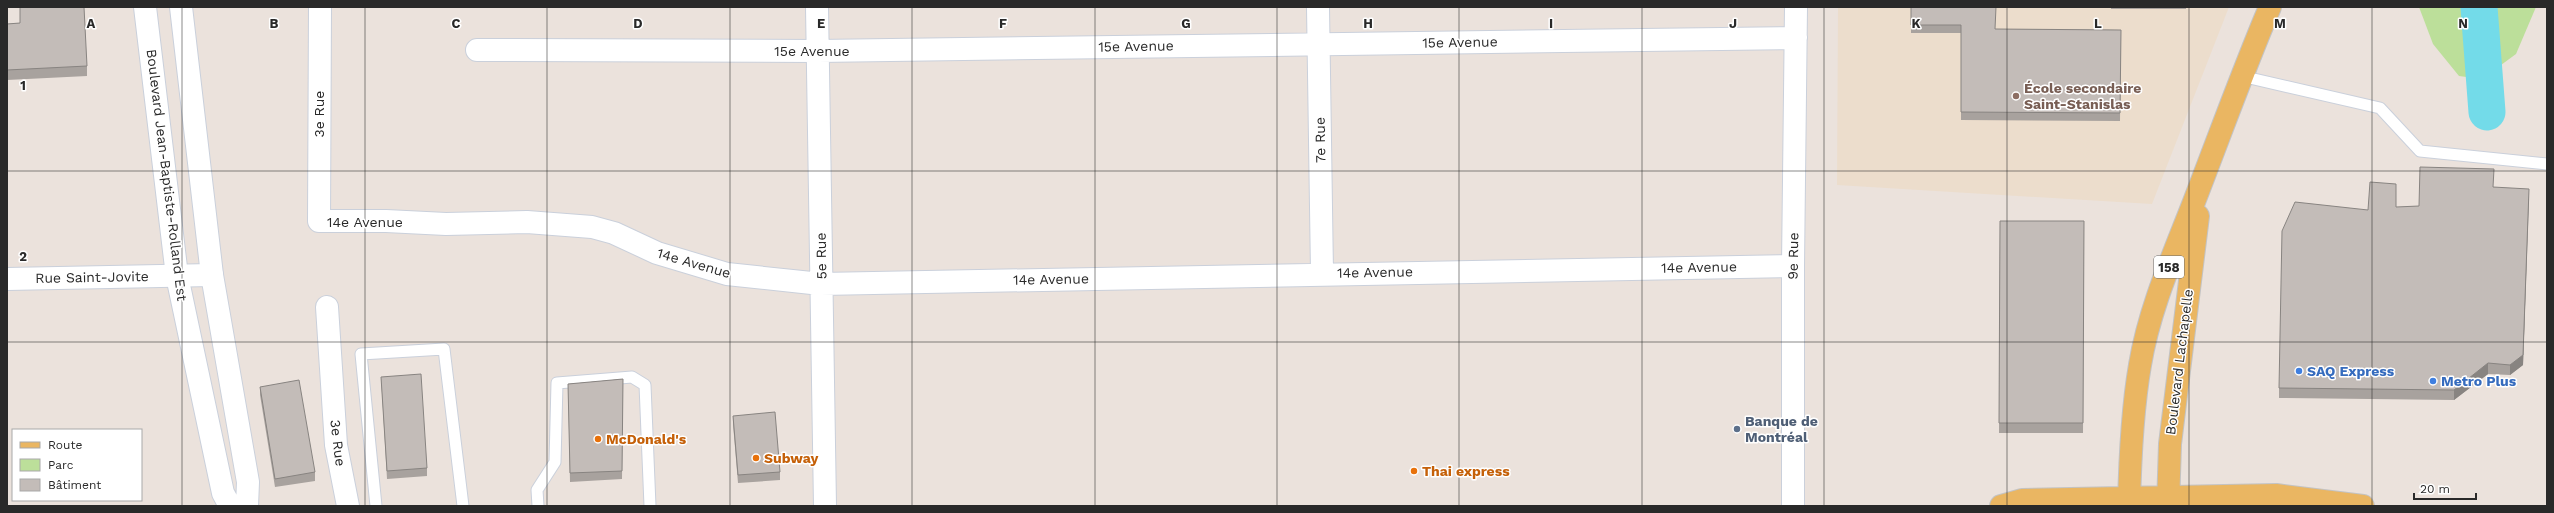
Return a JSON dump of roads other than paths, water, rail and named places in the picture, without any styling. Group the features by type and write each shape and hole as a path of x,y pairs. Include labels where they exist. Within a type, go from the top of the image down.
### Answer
{"main road":[{"name":"Boulevard Lachapelle","path":"2129,502 2133,425 2140,364 2148,330 2241,76 2270,7"},
{"name":"Boulevard Lachapelle","path":"2168,502 2170,444 2195,234 2205,172"},
{"path":"2001,506 2022,500 2168,502 2276,495 2334,504 2362,506"}],"street":[{"name":"Boulevard Jean-Baptiste-Rolland Est","path":"145,7 177,276 223,494 230,506"},
{"path":"181,7 212,275 248,482 247,506"},
{"name":"3e Rue","path":"319,221 320,7"},
{"name":"5e Rue","path":"817,7 825,506"},
{"name":"7e Rue","path":"1318,7 1322,273"},
{"name":"9e Rue","path":"1793,506 1793,266 1796,7"},
{"name":"15e Avenue","path":"477,50 818,51 1796,38"},
{"name":"14e Avenue","path":"319,221 386,221 446,224 527,222 592,227 614,233 657,253 727,274 821,284 1322,273 1793,266"},
{"name":"Rue Saint-Jovite","path":"7,279 212,275"},
{"name":"3e Rue","path":"327,308 336,445 348,506"}],"lane":[{"path":"2241,76 2380,108 2420,151 2547,164"},
{"path":"376,506 361,354 444,349 463,506"},
{"path":"538,506 537,490 555,462 557,383 632,377 645,385 650,506"}],"waterway":[{"path":"2479,7 2487,112"}],"place":[{"name":"École secondaire Saint-Stanislas","path":"2016,96"},
{"name":"SAQ Express","path":"2299,371"},
{"name":"Metro Plus","path":"2433,381"},
{"name":"Banque de Montréal","path":"1737,429"},
{"name":"McDonald's","path":"598,439"},
{"name":"Subway","path":"756,458"},
{"name":"Thai express","path":"1414,471"}]}
